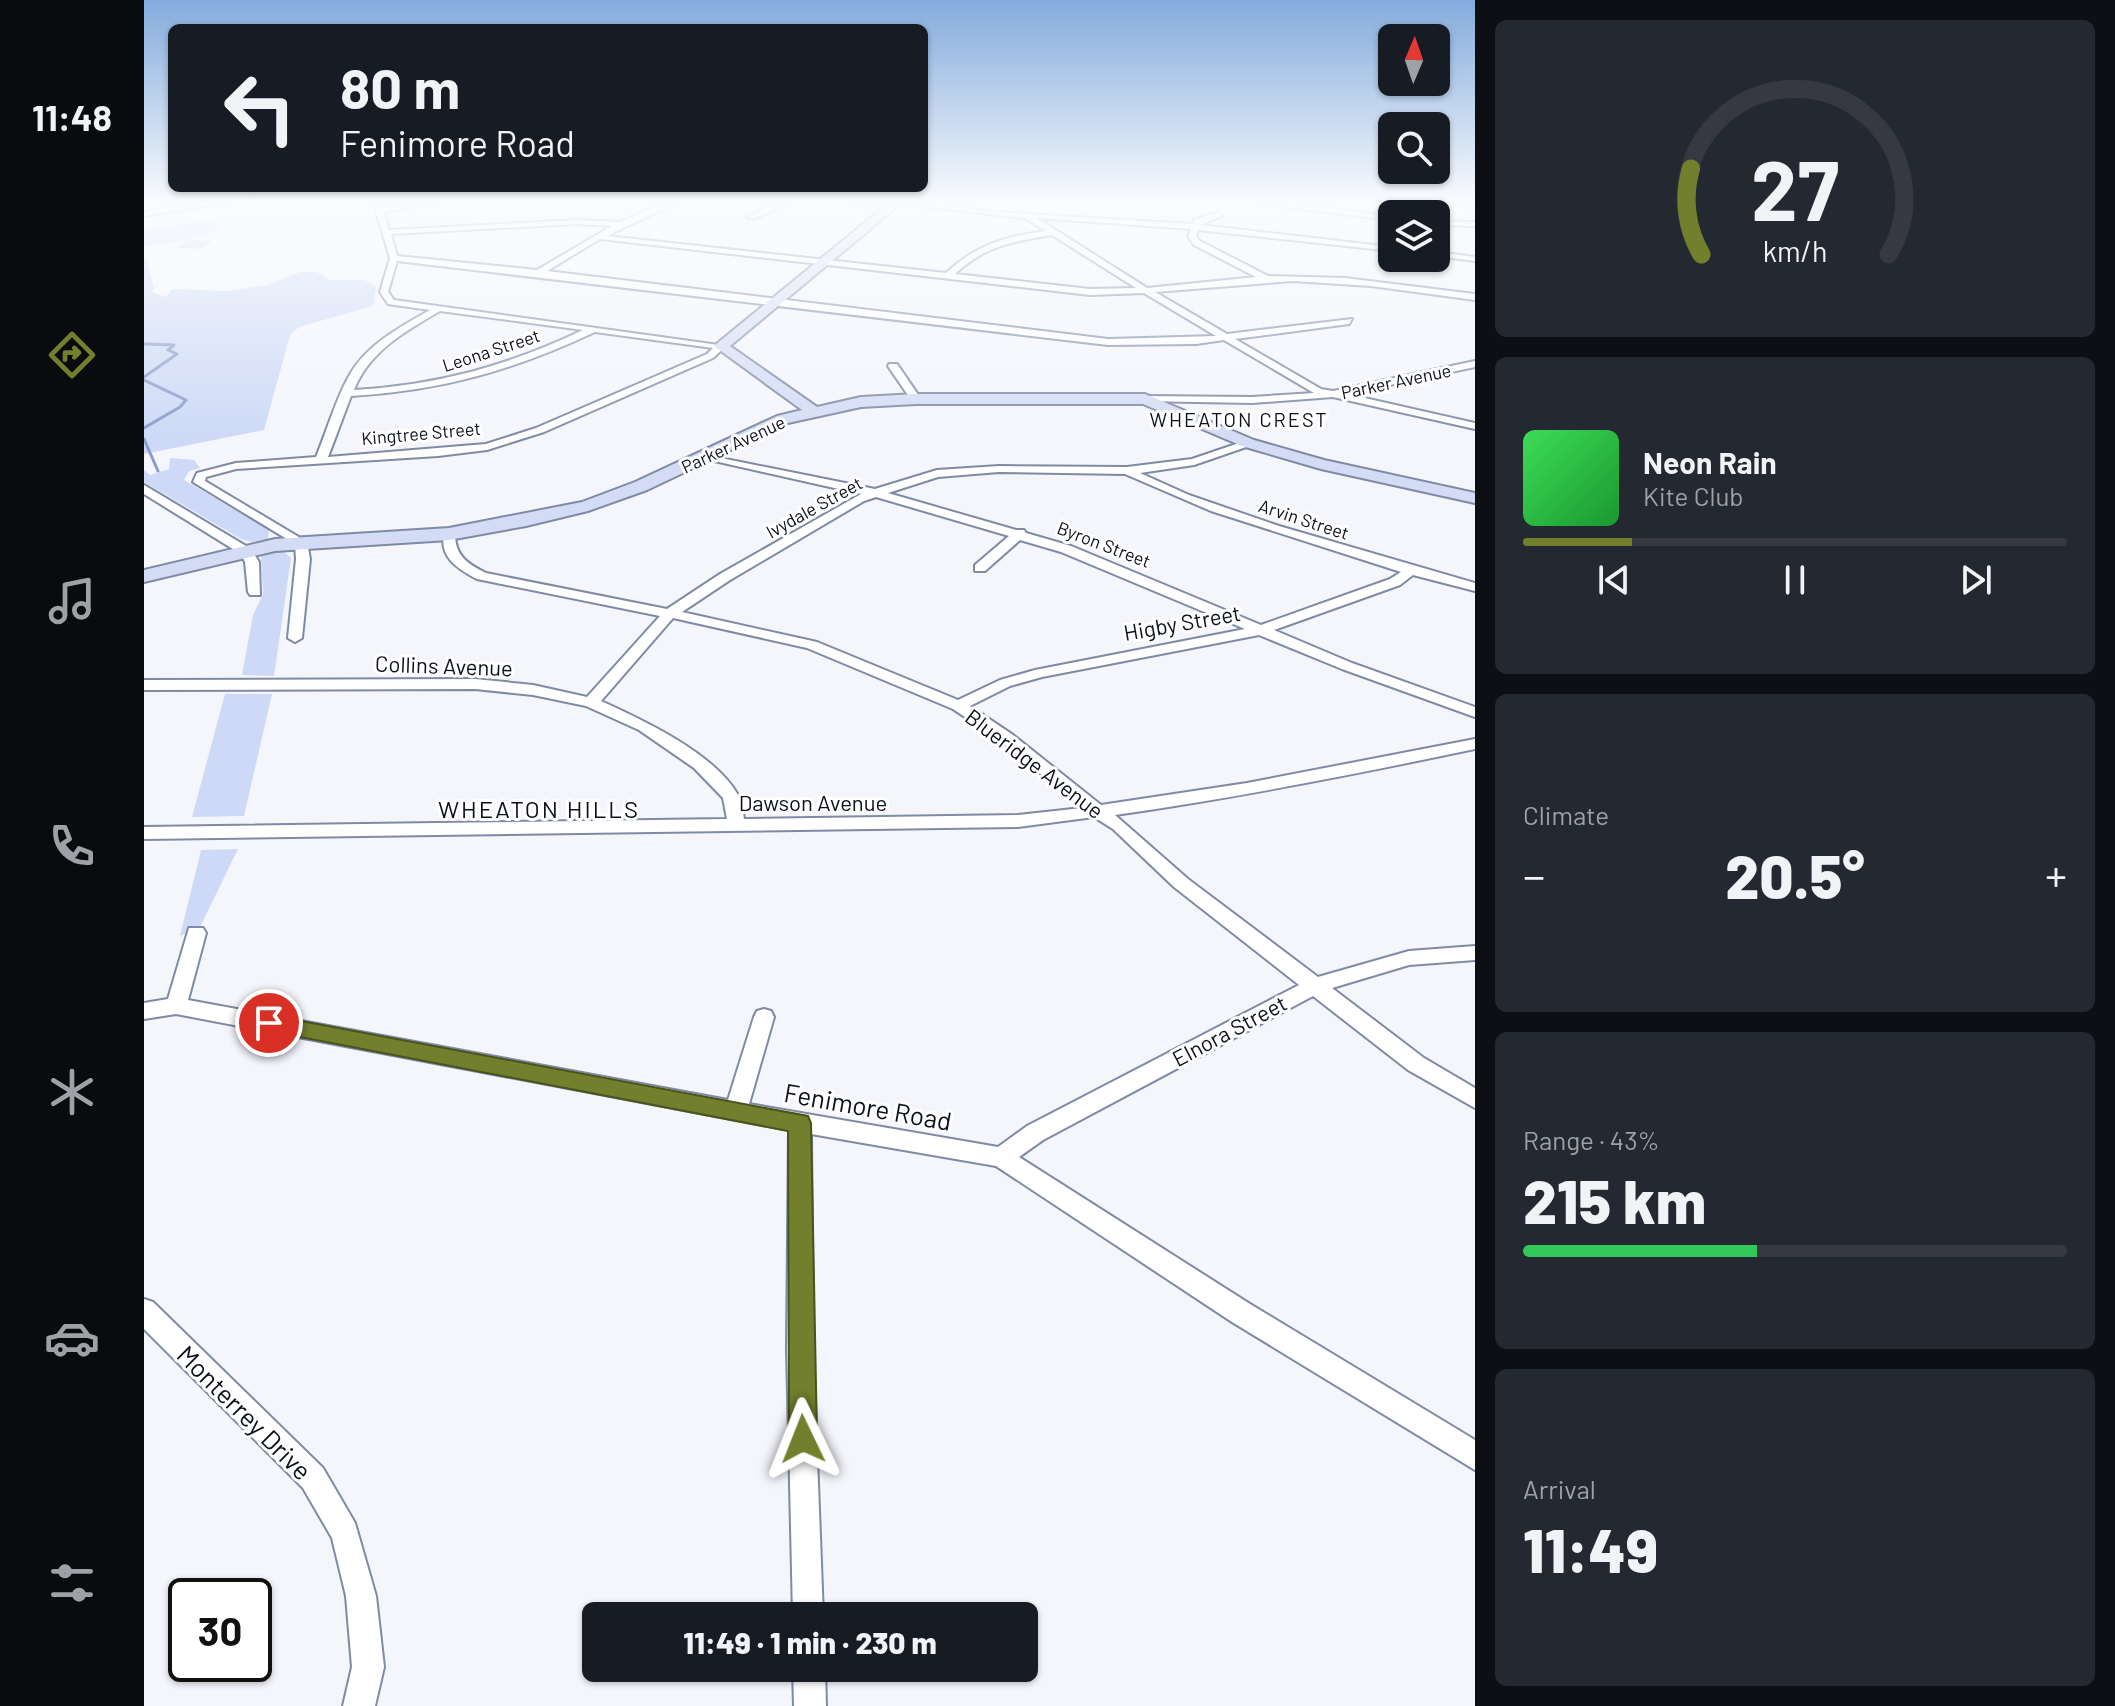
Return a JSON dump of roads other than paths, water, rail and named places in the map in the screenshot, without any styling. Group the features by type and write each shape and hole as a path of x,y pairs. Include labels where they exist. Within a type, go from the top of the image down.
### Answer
{"street":[{"path":"389,281 385,298 391,302 721,346 813,411"},
{"path":"602,281 1108,342 1173,343 1349,321"},
{"path":"721,346 799,281"},
{"path":"989,281 1090,292 1148,292 1251,281"},
{"path":"1129,281 1329,395 1475,426"},
{"path":"1340,281 1475,297"},
{"path":"321,459 354,376 373,353 399,331 438,309"},
{"name":"Leona Street","path":"349,393 414,388 466,378 592,330"},
{"name":"Kingtree Street","path":"301,542 199,482 201,475 236,466 438,453 509,440 540,430 710,356 721,346"},
{"name":"Parker Avenue","path":"144,576 301,542 449,534 526,521 588,506 641,486 760,428 813,411 861,402 916,399 1252,400 1329,395 1475,364"},
{"path":"893,366 916,399"},
{"path":"1145,399 1248,443 1321,464 1475,498"},
{"name":"Ivydale Street","path":"591,702 669,614 725,577 860,498 927,476 999,469 1127,471 1194,462 1248,443"},
{"name":"Byron Street","path":"705,456 875,493 1020,533 1120,570 1347,666 1475,712"},
{"name":"Arvin Street","path":"1127,471 1150,483 1245,519 1410,571 1475,587"},
{"path":"144,489 246,552 252,562 255,592"},
{"path":"980,568 1020,533"},
{"name":"Blueridge Avenue","path":"449,534 447,544 452,557 482,576 812,645 959,706 1007,738 1098,812 1119,825 1181,883 1416,1064 1475,1099"},
{"path":"295,638 303,559 301,542"},
{"name":"Higby Street","path":"959,706 1005,683 1040,673 1261,630 1395,582 1410,571"},
{"name":"Collins Avenue","path":"144,685 475,684 533,690 591,702 645,727 700,764 731,797 737,825"},
{"name":"Dawson Avenue","path":"144,833 978,823 1098,812 1290,783 1475,744"},
{"path":"176,1006 196,933"},
{"name":"Elnora Street","path":"1001,1157 1035,1133 1314,986 1409,958 1475,953"},
{"name":"Fenimore Road","path":"144,1011 176,1006 800,1123 1001,1157 1241,1313 1475,1456"},
{"path":"736,1111 764,1017"},
{"path":"800,1123 800,1350 808,1602"},
{"name":"Monterrey Drive","path":"144,1311 313,1478 345,1533 361,1596 368,1667 359,1706"},
{"path":"809,1682 810,1706"}],"waterway":[{"path":"144,344 174,345 168,350 177,354 144,377"},
{"path":"144,380 186,400 180,407 144,428"},
{"path":"144,439 158,471"}],"district":[{"name":"WHEATON CREST","path":"1239,419"},
{"name":"WHEATON HILLS","path":"539,808"}]}
